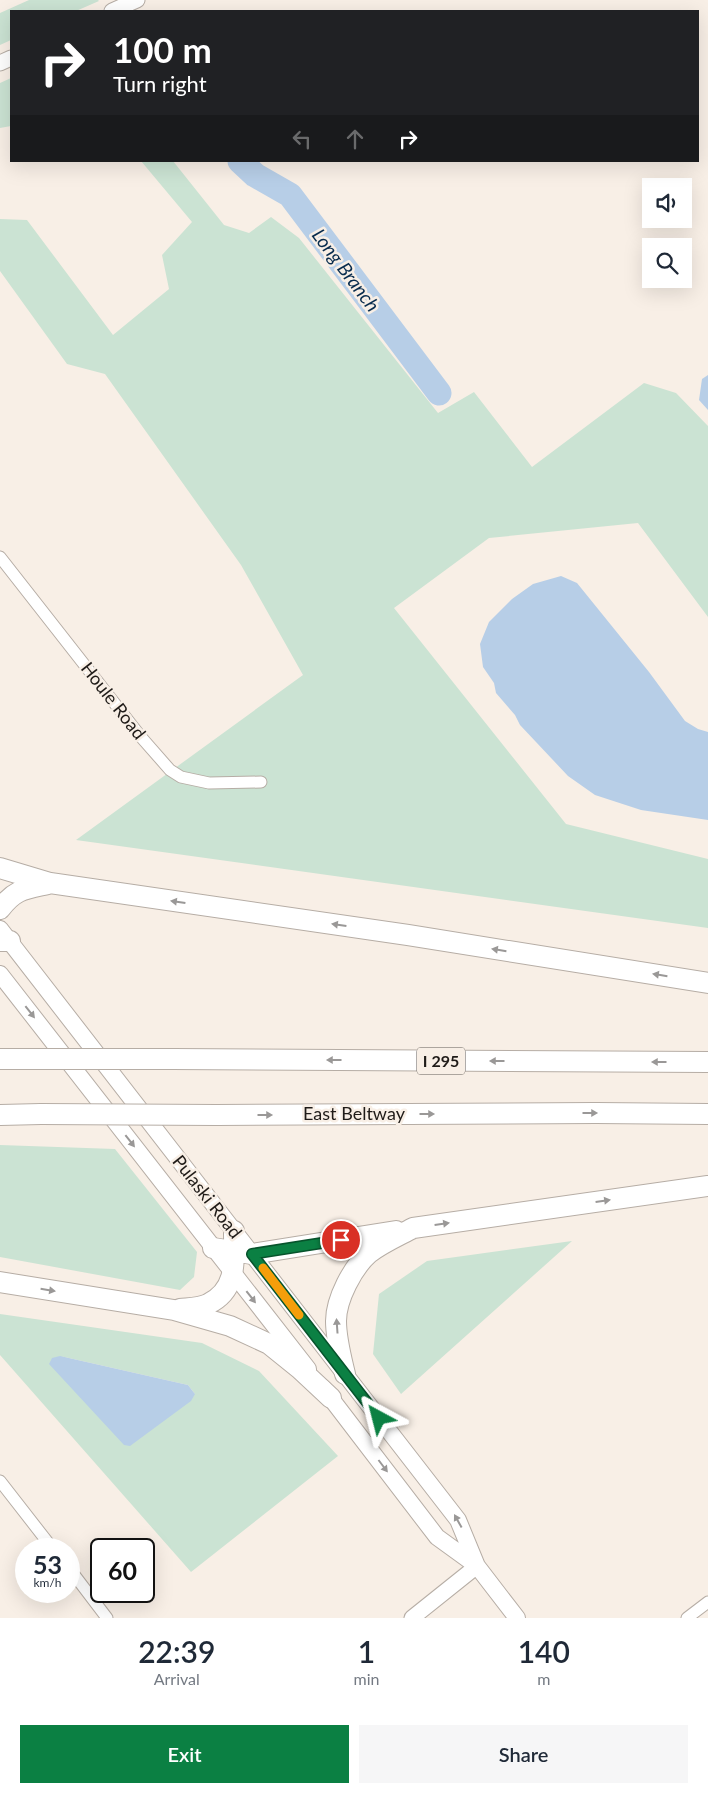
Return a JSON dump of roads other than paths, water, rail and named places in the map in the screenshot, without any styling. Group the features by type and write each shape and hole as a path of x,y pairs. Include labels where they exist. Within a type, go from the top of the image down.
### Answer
{"highway":[{"path":"0,868 50,883 408,935 708,983"},
{"path":"0,909 7,899 20,890 50,883"},
{"name":"I 295","path":"0,1060 708,1062"},
{"name":"East Beltway","path":"0,1114 216,1115 596,1112 708,1114"},
{"path":"213,1248 243,1253 708,1186"},
{"path":"345,1374 336,1320 351,1276 368,1255 378,1247 413,1228"},
{"path":"174,1310 207,1305 225,1292 243,1253 234,1231"},
{"path":"0,1282 174,1310 230,1326 269,1344 300,1369 330,1398"}],"main road":[{"name":"Pulaski Road","path":"3,937 234,1231"},
{"name":"Pulaski Road","path":"0,974 437,1537 477,1566"},
{"name":"Pulaski Road","path":"243,1253 345,1374 458,1520 477,1566 517,1618"}],"street":[{"path":"114,10 133,2"},
{"name":"Houle Road","path":"0,557 141,737 170,770 181,776 209,783 261,782"},
{"path":"0,1481 44,1538"},
{"path":"412,1618 477,1566"},
{"path":"80,1582 107,1618"},
{"path":"686,1618 708,1602"}],"water":[{"path":"708,375 708,410 699,400 702,379"},
{"path":"561,576 577,583 649,672 685,721 698,729 708,732 708,820 641,810 595,795 568,776 520,725 515,715 496,693 494,683 483,667 480,644 489,622 512,599 533,584"},
{"path":"60,1356 188,1385 195,1394 191,1401 130,1446 124,1445 49,1364 52,1358"}],"waterway":[{"name":"Long Branch","path":"241,162 255,175 290,195 439,393"}]}
